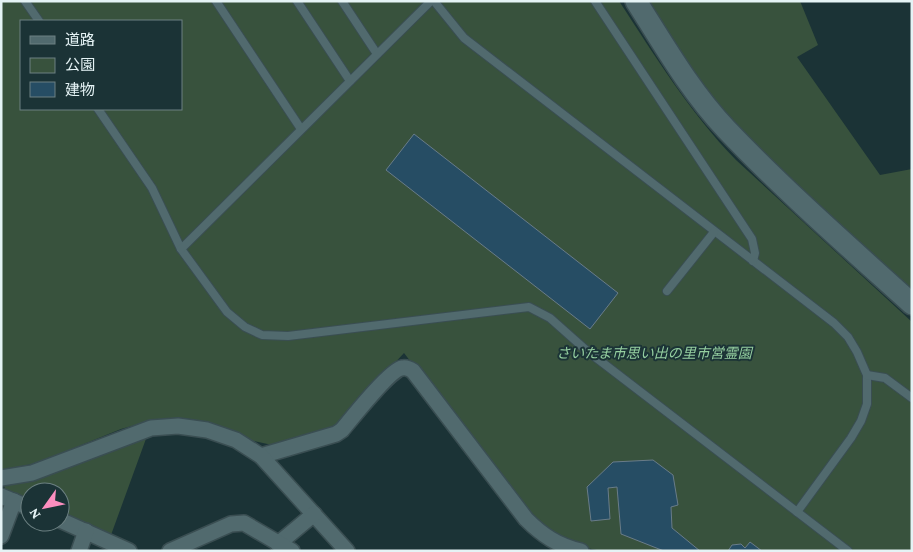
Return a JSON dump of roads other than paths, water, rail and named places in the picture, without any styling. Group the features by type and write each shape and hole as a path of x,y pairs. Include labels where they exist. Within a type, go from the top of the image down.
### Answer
{"street":[{"path":"636,1 688,83 725,128 912,304"},
{"path":"261,456 336,434 342,430 391,374 398,369 408,368 413,371 526,519 542,534 553,541 562,546 581,551"},
{"path":"1,478 32,472 151,428 178,426 207,430 236,440 261,456 347,551"},
{"path":"1,536 8,498 20,503"},
{"path":"278,544 314,514"},
{"path":"170,551 231,524 244,523 292,551"},
{"path":"70,524 129,551"},
{"path":"79,551 86,531"}],"lane":[{"path":"25,1 38,20"},
{"path":"216,1 301,129"},
{"path":"297,1 350,81"},
{"path":"342,1 377,54"},
{"path":"181,248 433,1 464,38 834,323 848,337 867,375 867,404 861,421 851,438 796,512"},
{"path":"594,1 752,239 755,252 754,261"},
{"path":"99,110 152,188 181,248 227,312 246,327 262,335 288,336 529,307 550,318 586,350 848,551"},
{"path":"667,291 714,232"},
{"path":"867,375 885,378 912,398"}],"park label":[{"name":"さいたま市思い出の里市営霊園","path":"654,353"}]}
